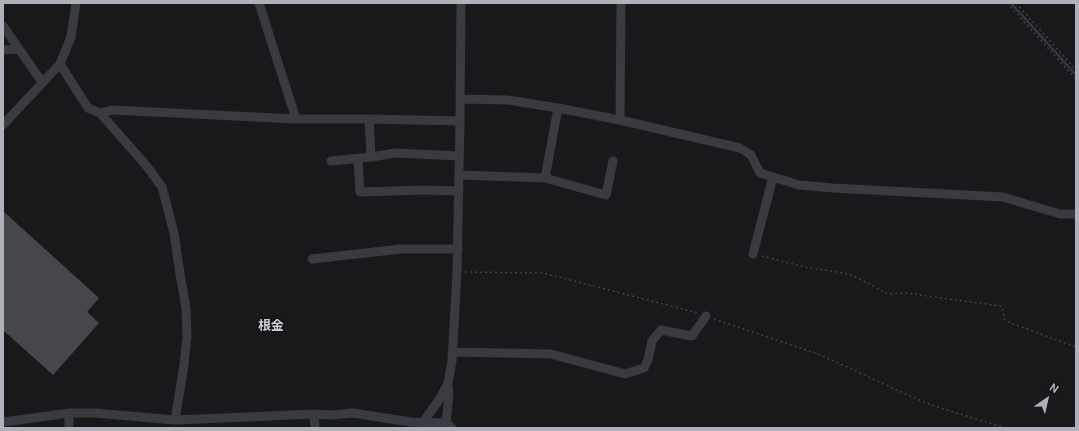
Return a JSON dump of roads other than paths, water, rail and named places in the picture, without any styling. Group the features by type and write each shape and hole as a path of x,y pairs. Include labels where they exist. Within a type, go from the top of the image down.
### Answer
{"street":[{"path":"3,125 60,64 70,36 76,3"},
{"path":"259,3 296,119"},
{"path":"9,424 69,413 95,413 175,420 200,424 314,414 353,413 421,425 449,426 448,383 452,352 458,249 460,121 461,3 455,3"},
{"path":"620,120 621,3"},
{"path":"3,26 42,82"},
{"path":"3,50 18,48"},
{"path":"60,64 88,108 100,113 145,164 162,187 174,234 186,308 187,336 175,420"},
{"path":"460,99 508,100 558,108 620,120 740,148 751,155 760,173 799,185 1003,197 1060,214 1076,214"},
{"path":"545,178 558,108"},
{"path":"100,113 112,110 296,119 460,121"},
{"path":"369,119 371,157"},
{"path":"332,161 358,159 395,153 459,156"},
{"path":"358,159 360,192 424,190 459,191"},
{"path":"459,175 545,178 606,195 613,161"},
{"path":"753,254 773,177"},
{"path":"312,259 401,249 458,249"},
{"path":"452,352 551,354 625,374 644,368 648,360 652,341 661,330 692,336 706,316"},
{"path":"421,425 439,400 448,383"},
{"path":"69,413 69,428"},
{"path":"314,414 315,428"}],"waterway":[{"path":"1011,3 1076,75"}],"district":[{"name":"根金","path":"271,327"}]}
